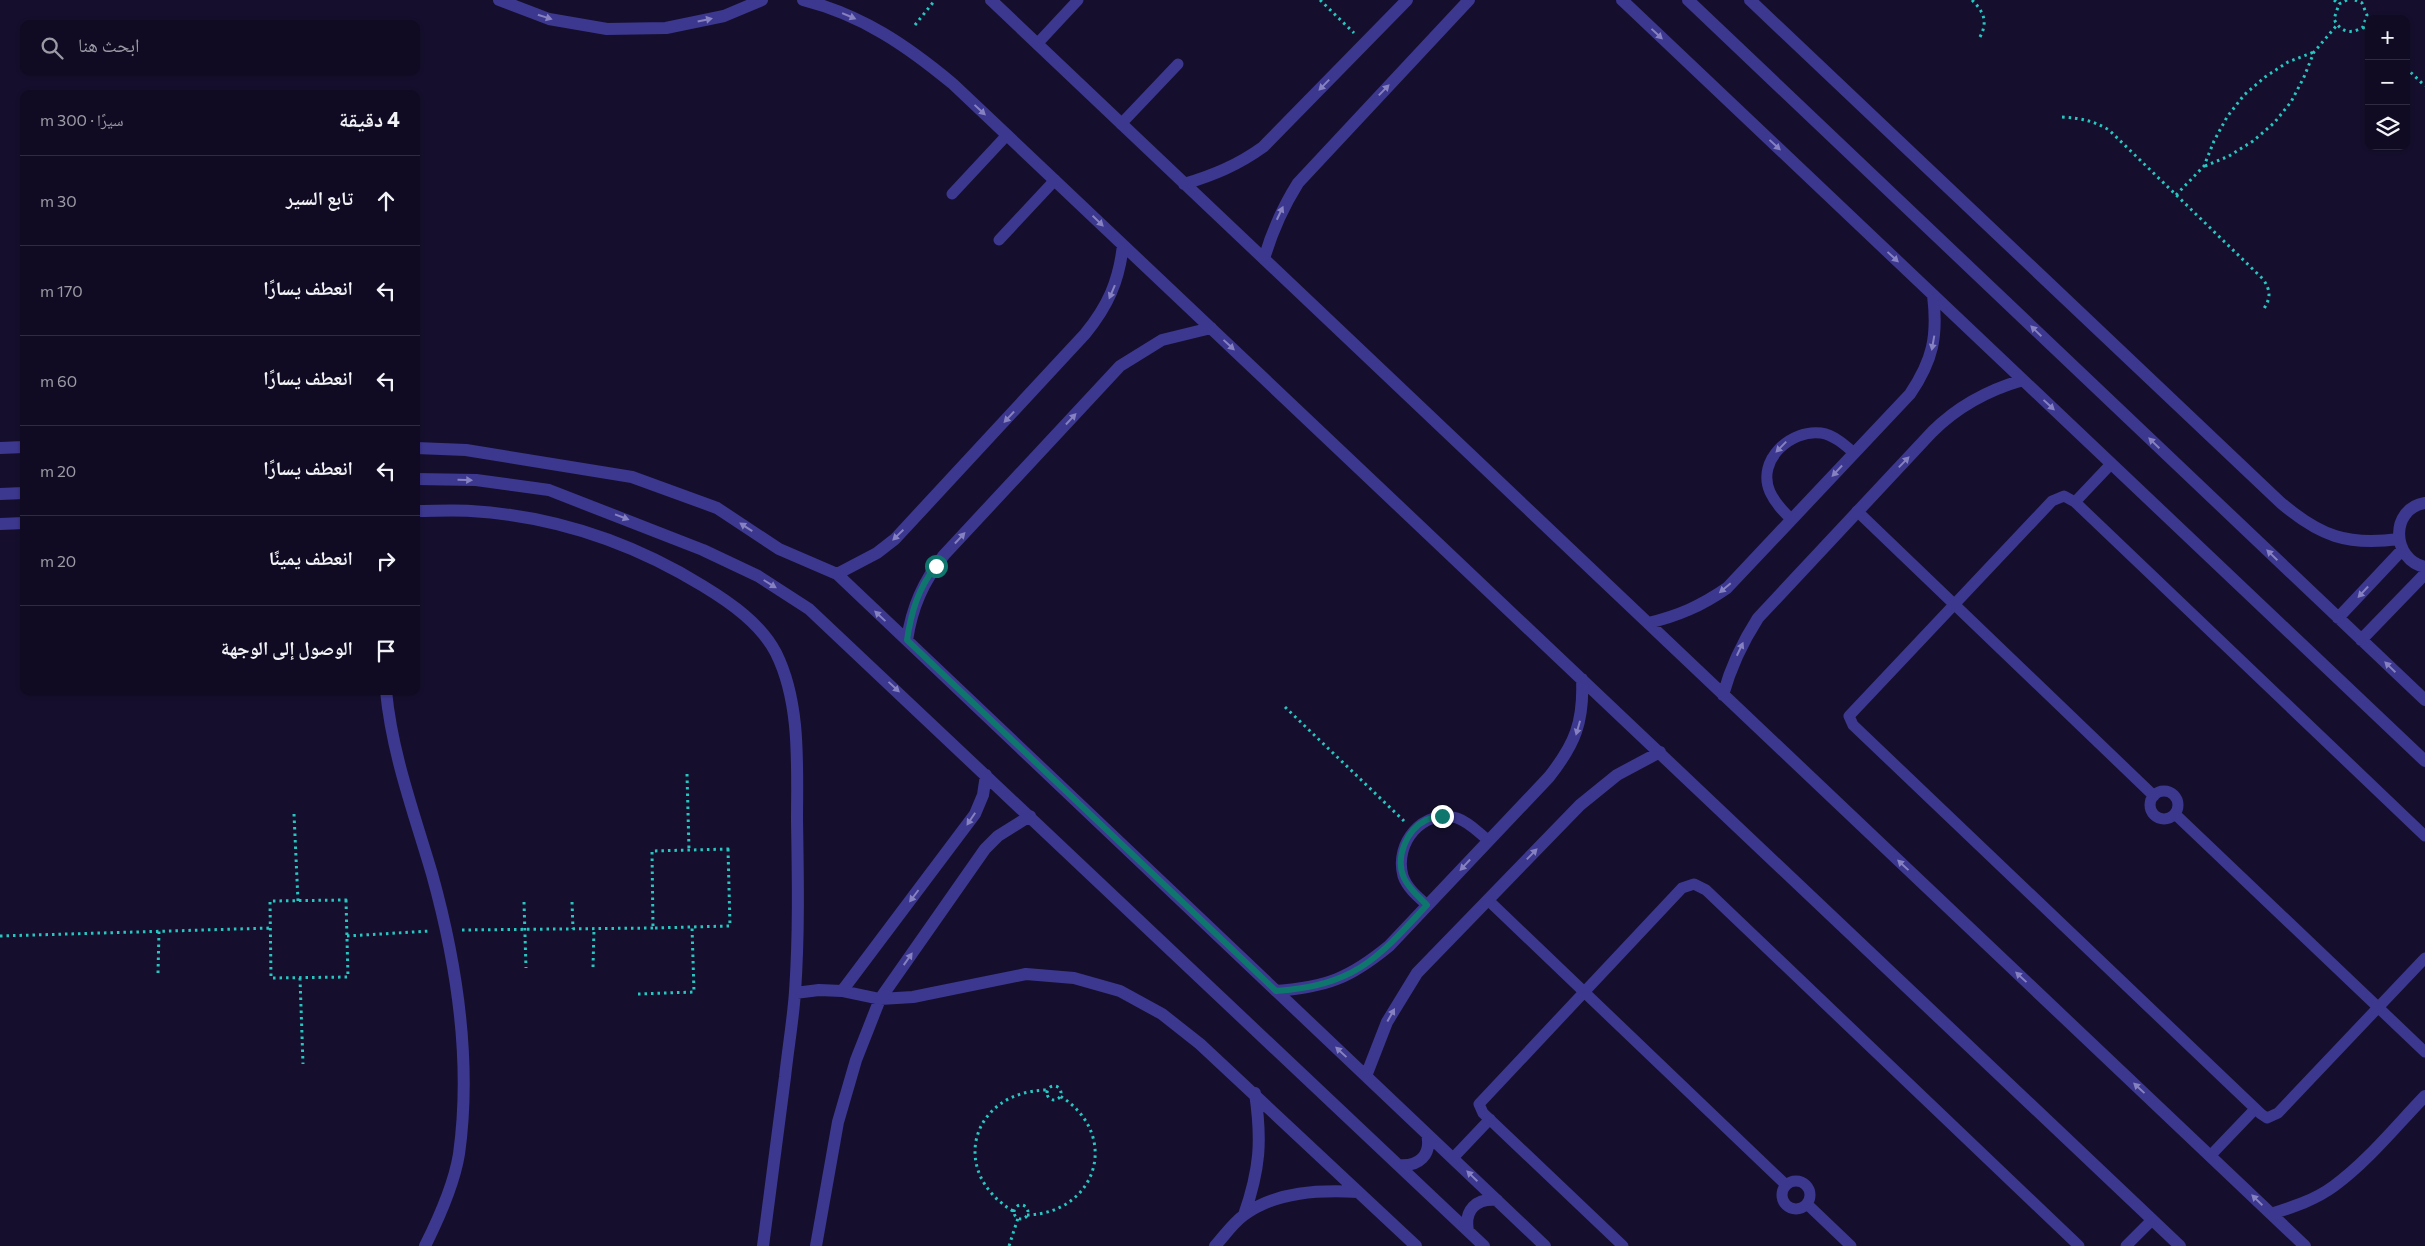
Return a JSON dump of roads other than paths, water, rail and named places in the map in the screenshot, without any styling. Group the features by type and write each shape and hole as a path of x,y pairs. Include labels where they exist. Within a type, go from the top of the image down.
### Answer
{"street":[{"path":"499,0 549,19 607,29 666,28 724,16 762,0"},
{"path":"803,0 826,6 872,26 914,52 953,84 2180,1246"},
{"path":"991,0 2305,1246"},
{"path":"1184,184 1212,176 1239,164 1263,147 1407,0"},
{"path":"1264,259 1271,232 1283,206 1298,183 1469,0"},
{"path":"1622,0 2425,761"},
{"path":"1688,0 2425,700"},
{"path":"1750,0 2288,509 2323,533 2347,541 2400,545"},
{"path":"836,574 857,565 895,539 1085,334 1101,315 1113,293 1121,270 1123,245"},
{"path":"1648,623 1676,617 1694,609 1727,588 1910,394 1925,372 1933,347 1936,321 1933,295"},
{"path":"907,640 913,610 929,574 1120,366 1162,340 1211,328"},
{"path":"1723,695 1731,667 1743,642 1758,618 1857,511 1940,424 1958,409 2000,387 2023,380"},
{"path":"0,448 20,447"},
{"path":"420,448 475,451 632,477 717,508 779,549 836,574 1545,1246"},
{"path":"420,478 476,480 549,490 703,550 758,576 809,608 1484,1246"},
{"path":"0,494 20,493"},
{"path":"2425,494 2401,523 2400,545 2409,559 2425,567"},
{"path":"2411,509 2425,503"},
{"path":"420,511 471,511 524,517 576,529 626,546 675,569 720,596 752,621 776,652 788,687 795,729 798,798 795,993 763,1246"},
{"path":"0,524 20,523"},
{"path":"2338,618 2400,545"},
{"path":"2361,640 2425,574"},
{"path":"1276,991 1307,989 1330,983 1365,966 1389,946 1549,777 1566,756 1578,732 1583,705 1582,680"},
{"path":"387,695 398,759 446,930 462,1035 463,1102 459,1156 446,1199 425,1246"},
{"path":"1366,1076 1387,1022 1417,973 1598,789 1631,766 1660,752"},
{"path":"842,991 975,814 983,795 986,775"},
{"path":"816,1246 838,1122 856,1060 880,999 985,849 998,836 1030,816"},
{"path":"795,993 819,990 842,991 880,999 913,997 1026,974 1074,978 1120,991 1162,1014 1200,1044 1416,1246"},
{"path":"1244,1215 1254,1186 1259,1155 1260,1124 1254,1093"},
{"path":"2271,1214 2304,1203 2334,1186 2360,1164 2425,1096"},
{"path":"1398,1165 1409,1166 1419,1162 1426,1154 1429,1144 1427,1134"},
{"path":"1215,1246 1244,1215 1270,1202 1299,1194 1329,1190 1358,1192"},
{"path":"1468,1231 1466,1220 1473,1206 1486,1199 1497,1200"}],"lane":[{"path":"1037,44 1078,0"},
{"path":"1121,124 1178,64"},
{"path":"952,194 1007,135"},
{"path":"999,240 1055,180"},
{"path":"1791,519 1778,506 1769,490 1768,471 1774,454 1787,440 1805,432 1823,433 1840,441 1854,453"},
{"path":"2075,502 2111,464"},
{"path":"2425,836 2075,502 2064,496 2052,501 1851,712 1850,721 2255,1109 2267,1118 2278,1113 2425,958"},
{"path":"1857,511 2154,796"},
{"path":"2167,791 2174,795 2178,801 2178,808 2175,814 2169,819 2161,820 2154,816 2150,810 2150,802 2154,796 2160,792 2167,791"},
{"path":"2175,814 2425,1052"},
{"path":"1427,905 1412,892 1403,878 1400,861 1404,844 1413,830 1426,820 1442,816 1458,818 1488,840"},
{"path":"1623,1246 1490,1119 1480,1108 1481,1100 1682,888 1694,884 1700,886 2079,1246"},
{"path":"1488,900 1786,1185"},
{"path":"2210,1156 2255,1109"},
{"path":"1453,1158 1490,1119"},
{"path":"1792,1181 1800,1181 1806,1184 1810,1190 1808,1204 1801,1209 1793,1209 1787,1206 1782,1200 1782,1192 1786,1185 1792,1181"},
{"path":"1808,1204 1852,1246"},
{"path":"2126,1246 2152,1220"}]}
